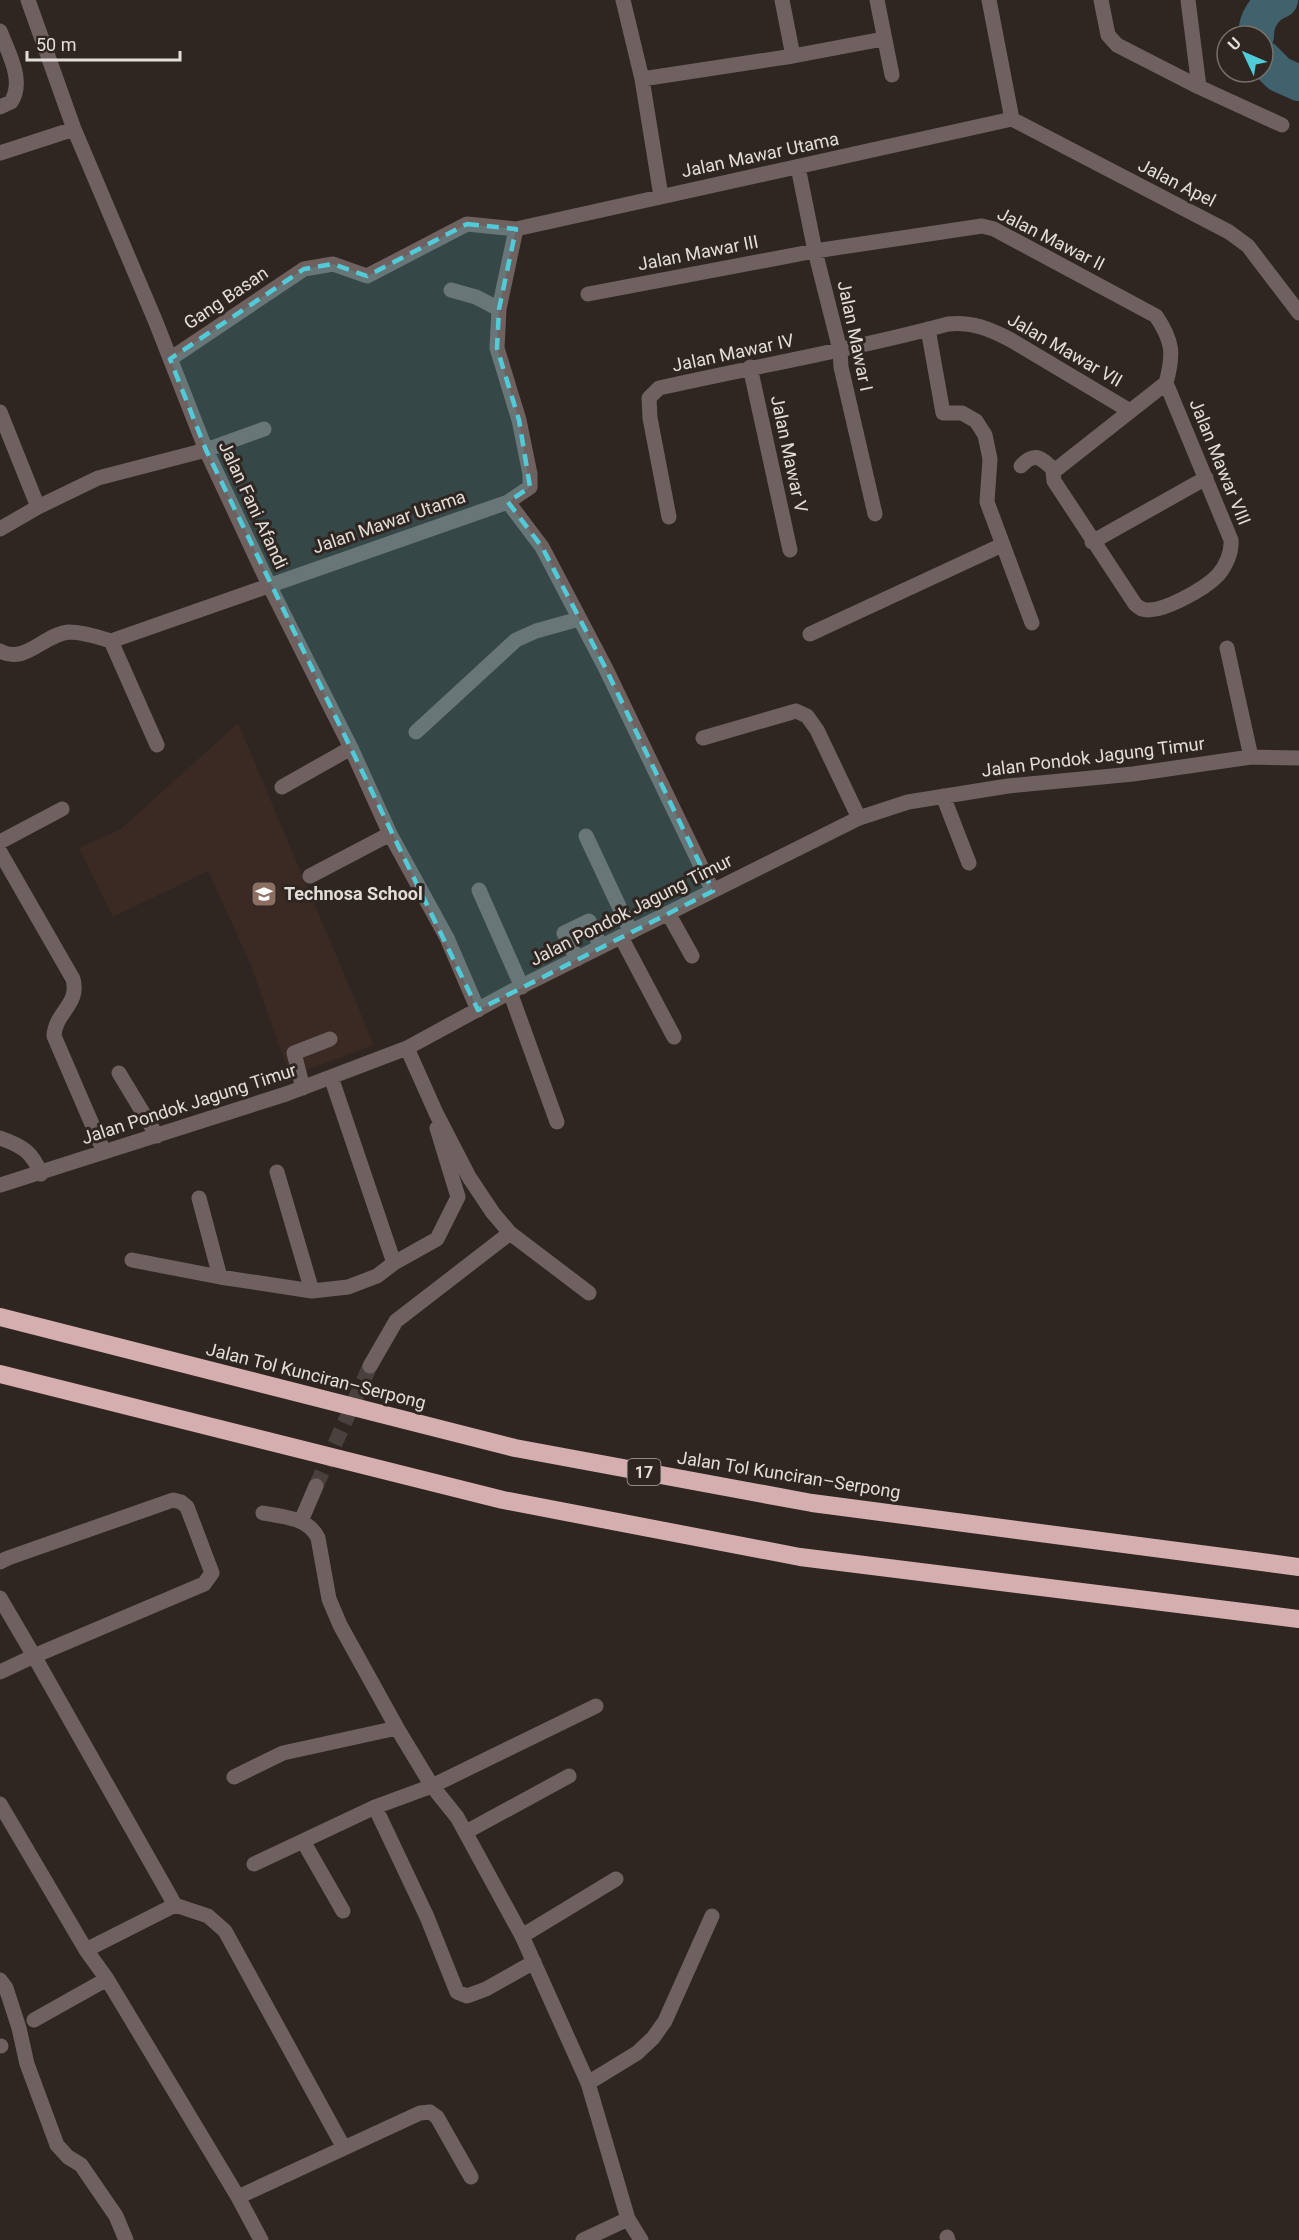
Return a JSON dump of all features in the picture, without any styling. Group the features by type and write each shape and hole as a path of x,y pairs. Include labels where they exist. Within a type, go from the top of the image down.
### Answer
{"highway":[{"name":"Jalan Tol Kunciran–Serpong","path":"0,1317 515,1448 812,1503 1299,1567"},
{"path":"0,1374 503,1500 800,1557 1299,1619"}],"street":[{"name":"Jalan Fani Afandi","path":"28,0 74,129 206,450 269,585 351,748 390,834 447,938 478,1010"},
{"path":"623,0 642,79 661,196"},
{"path":"782,0 794,57"},
{"path":"877,0 892,75"},
{"path":"989,0 1012,119"},
{"path":"1101,0 1108,35 1117,45 1199,87 1282,125"},
{"path":"1188,0 1199,87"},
{"path":"0,31 12,62 17,87 11,102 0,107"},
{"path":"642,79 794,57 883,39"},
{"name":"Jalan Mawar Utama","path":"304,268 333,264 367,276 467,224 516,229 1012,119"},
{"name":"Jalan Apel","path":"1012,119 1229,232 1248,246 1299,313"},
{"path":"0,153 74,129"},
{"name":"Jalan Mawar I","path":"798,167 815,251 840,350 841,367 874,514"},
{"name":"Jalan Mawar II","path":"815,251 973,227 982,226 994,229 1156,316 1170,340 1172,357 1166,383"},
{"name":"Jalan Mawar Utama","path":"111,641 508,502 530,487 530,474 519,420 497,348 499,309 516,229"},
{"name":"Jalan Mawar III","path":"588,294 815,251"},
{"name":"Gang Basan","path":"170,359 304,268"},
{"path":"451,290 476,297 499,309"},
{"name":"Jalan Mawar VII","path":"840,350 962,322 993,330 1130,411"},
{"path":"928,329 944,413 962,413 976,421 985,435 990,459 987,502 1032,623"},
{"name":"Jalan Mawar IV","path":"669,517 650,418 649,398 660,388 750,367 840,350"},
{"name":"Jalan Mawar V","path":"750,367 790,550"},
{"path":"1021,466 1034,457 1041,458 1054,470 1166,383"},
{"name":"Jalan Mawar VIII","path":"1054,470 1052,476 1054,482 1092,542 1135,604 1141,609 1159,609 1197,591 1218,575 1232,548 1231,540 1166,383"},
{"path":"0,412 38,507"},
{"path":"0,529 38,507 98,478 206,450 264,429"},
{"path":"1092,542 1206,478"},
{"path":"508,502 542,547 644,746 713,891"},
{"path":"810,634 1002,545"},
{"path":"416,732 516,640 536,631 579,619"},
{"path":"4,653 17,656 56,636 69,632 111,641 157,745"},
{"path":"1227,648 1251,757"},
{"path":"703,738 796,711 801,712 807,716 817,730 859,818"},
{"path":"282,787 351,748"},
{"name":"Jalan Pondok Jagung Timur","path":"0,1185 41,1174 303,1088 407,1048 626,934 859,818 908,802 1008,786 1133,774 1251,757 1299,758"},
{"path":"943,796 969,863"},
{"path":"0,842 62,809"},
{"path":"310,876 390,834"},
{"path":"586,836 626,934 674,1037"},
{"path":"0,852 73,979 76,991 72,1001 54,1025 54,1036 104,1152"},
{"path":"479,890 516,990 557,1122"},
{"path":"668,913 692,956"},
{"path":"577,959 564,933 589,921 601,947"},
{"path":"303,1088 294,1053 330,1039"},
{"path":"407,1048 436,1113 469,1177 493,1213 510,1233 589,1293"},
{"path":"119,1073 157,1136"},
{"path":"331,1077 394,1263"},
{"path":"132,1260 312,1292 348,1287 377,1276 394,1263 438,1239 458,1197 436,1128"},
{"path":"0,1138 29,1152 41,1174"},
{"path":"277,1172 312,1292"},
{"path":"199,1198 219,1277"},
{"path":"370,1366 396,1321 510,1233"},
{"path":"302,1521 316,1486"},
{"path":"0,1562 8,1557 173,1500 187,1507 212,1573 204,1584 0,1672"},
{"path":"263,1513 302,1521 314,1531 318,1538 325,1583 332,1609 397,1728 432,1786 458,1817 534,1962 588,2083 628,2219 641,2240"},
{"path":"0,1598 175,1905 208,1916 225,1932 344,2148"},
{"path":"254,1864 375,1807 432,1786 596,1706"},
{"path":"234,1777 283,1753 397,1728"},
{"path":"466,1832 569,1776"},
{"path":"0,1804 86,1950 107,1979 238,2197 261,2240"},
{"path":"375,1807 427,1917 457,1992 467,1996 486,1989 534,1962"},
{"path":"303,1841 343,1911"},
{"path":"522,1936 616,1879"},
{"path":"86,1950 175,1905"},
{"path":"588,2083 637,2053 653,2038 665,2021 712,1916"},
{"path":"34,2020 107,1979"},
{"path":"0,1980 6,1988 20,2028 27,2064 57,2145 68,2157 81,2165 116,2216 126,2240"},
{"path":"238,2197 420,2113 430,2112 437,2116 471,2176"},
{"path":"583,2240 628,2219"}],"highlighted area":[{"path":"467,224 516,229 499,309 497,348 519,420 530,487 508,502 542,547 605,667 713,891 478,1010 206,450 170,359 304,269 333,264 367,276"}],"shaded area":[{"name":"Technosa School","path":"238,723 374,1045 290,1076 250,963 208,871 113,917 79,848 121,829"}],"waterway":[{"path":"1258,24 1262,14 1280,0"},
{"path":"1275,70 1299,83"}],"tunnel":[{"path":"316,1486 370,1366"}],"place":[{"name":"Technosa School","path":"264,894"}]}
